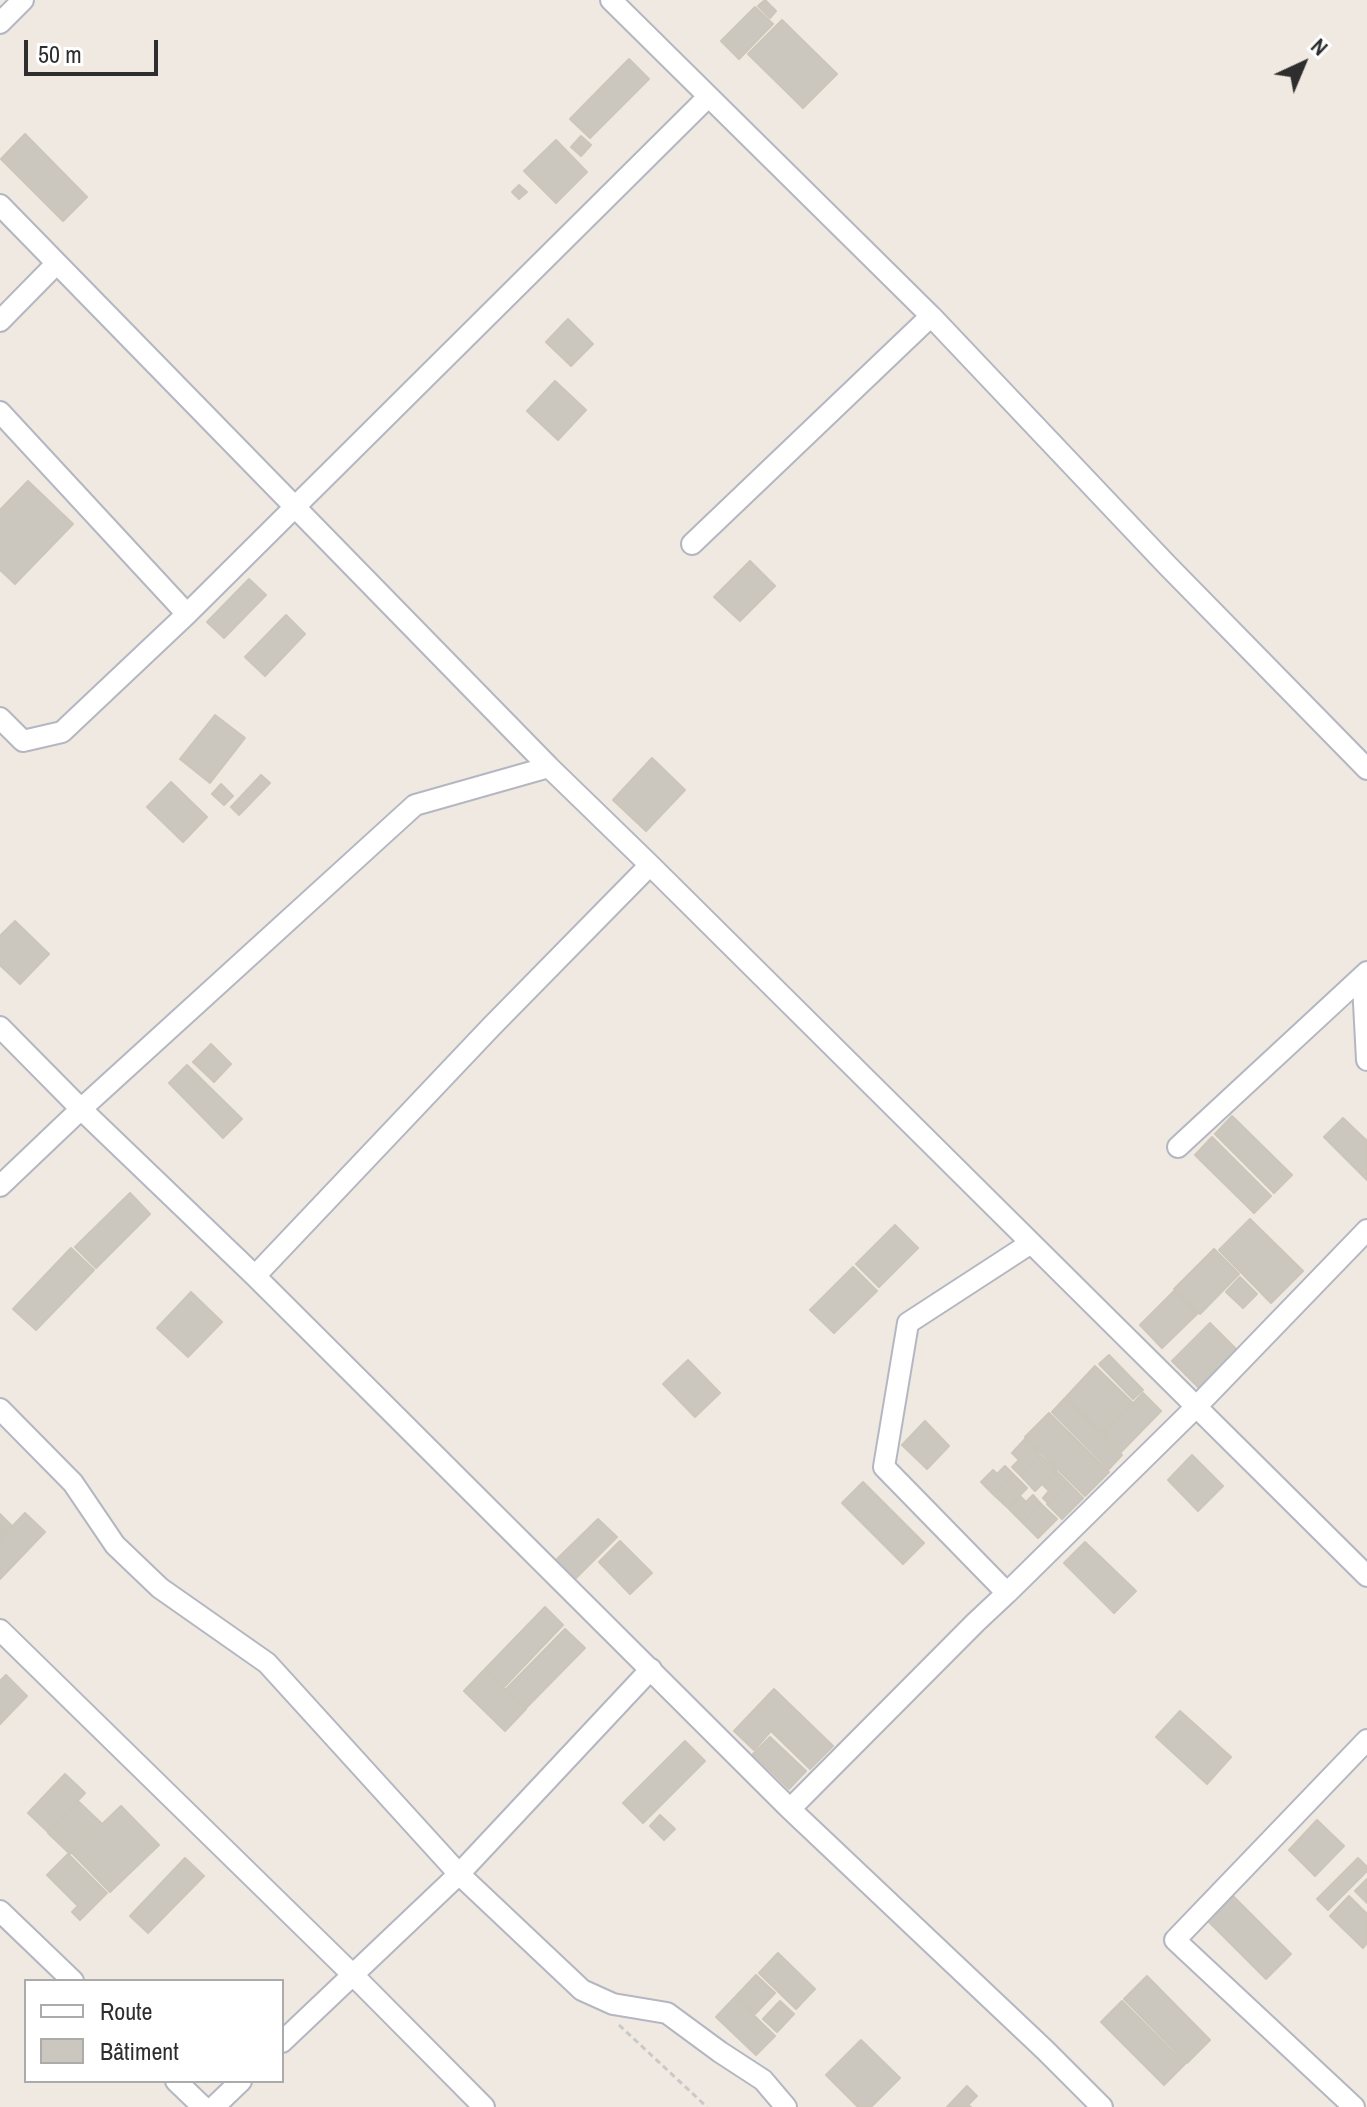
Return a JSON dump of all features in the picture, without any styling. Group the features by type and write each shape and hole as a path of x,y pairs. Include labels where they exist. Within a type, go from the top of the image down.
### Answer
{"street":[{"path":"0,23 23,0"},
{"path":"611,0 931,316 1155,553 1367,769"},
{"path":"0,718 23,741 62,732 187,614 708,97"},
{"path":"0,205 549,767 1367,1576"},
{"path":"0,321 56,264"},
{"path":"692,544 931,316"},
{"path":"0,412 187,614"},
{"path":"0,1186 415,805 549,767"},
{"path":"255,1276 650,865"},
{"path":"1178,1147 1367,972"},
{"path":"1367,980 1363,984 1367,1060"},
{"path":"0,1027 255,1276 790,1809 1102,2107"},
{"path":"790,1809 1196,1407 1367,1230"},
{"path":"1007,1593 884,1467 908,1323 1031,1243"},
{"path":"0,1409 73,1483 115,1545 160,1588 267,1663 459,1874 582,1990 613,2004 667,2013 763,2080 786,2107"},
{"path":"0,1630 484,2107"},
{"path":"284,2040 459,1874 651,1669"},
{"path":"1367,1740 1175,1940 1354,2107 1367,2094"},
{"path":"0,1911 71,1979"},
{"path":"178,2083 203,2107"},
{"path":"214,2107 239,2083"}],"path":[{"path":"616,2022 707,2107"}],"building":[{"path":"765,0 776,11 770,18 758,6"},
{"path":"755,7 773,24 739,59 721,41"},
{"path":"782,20 837,74 803,108 748,54"},
{"path":"629,59 649,79 590,138 570,119"},
{"path":"25,134 87,197 63,221 1,159"},
{"path":"581,136 591,145 581,156 571,147"},
{"path":"556,140 587,172 556,203 524,171"},
{"path":"519,185 527,192 519,199 512,192"},
{"path":"568,319 593,344 571,366 546,342"},
{"path":"555,381 586,410 558,440 527,411"},
{"path":"28,481 73,524 15,584 0,570 0,510"},
{"path":"750,561 775,586 740,621 714,597"},
{"path":"249,579 266,595 224,638 207,622"},
{"path":"286,615 305,634 265,676 245,657"},
{"path":"215,715 245,738 210,783 180,759"},
{"path":"652,758 685,790 646,831 613,800"},
{"path":"261,775 270,783 239,815 231,807"},
{"path":"171,782 207,817 183,842 147,807"},
{"path":"221,784 233,796 224,805 212,794"},
{"path":"15,921 49,954 20,984 0,965 0,936"},
{"path":"211,1044 231,1064 214,1082 193,1062"},
{"path":"187,1065 242,1119 223,1138 169,1083"},
{"path":"1232,1116 1292,1175 1274,1193 1215,1134"},
{"path":"1343,1118 1367,1141 1367,1180 1324,1137"},
{"path":"1212,1137 1271,1196 1254,1213 1195,1155"},
{"path":"130,1193 150,1214 96,1268 75,1247"},
{"path":"1250,1219 1303,1271 1271,1303 1219,1250"},
{"path":"895,1225 918,1248 879,1287 856,1264"},
{"path":"71,1248 94,1270 36,1330 13,1309"},
{"path":"1214,1249 1239,1274 1200,1314 1174,1289"},
{"path":"853,1267 877,1291 834,1333 810,1310"},
{"path":"1240,1277 1257,1294 1243,1308 1226,1292"},
{"path":"1174,1291 1197,1314 1162,1348 1140,1325"},
{"path":"191,1292 222,1322 188,1357 157,1328"},
{"path":"1210,1323 1237,1350 1199,1388 1172,1361"},
{"path":"1109,1355 1143,1390 1133,1399 1099,1364"},
{"path":"688,1360 720,1393 695,1417 663,1384"},
{"path":"1095,1366 1132,1402 1102,1432 1066,1397"},
{"path":"1143,1393 1161,1411 1121,1452 1103,1434"},
{"path":"1065,1398 1122,1455 1109,1469 1052,1412"},
{"path":"1049,1413 1109,1472 1085,1496 1025,1437"},
{"path":"925,1421 949,1446 927,1469 902,1445"},
{"path":"1025,1439 1041,1456 1021,1476 1012,1467 1019,1460 1012,1453"},
{"path":"1192,1455 1223,1486 1198,1511 1168,1480"},
{"path":"1041,1456 1056,1470 1035,1491 1021,1476"},
{"path":"1005,1466 1014,1475 994,1495 981,1482 993,1470 997,1474"},
{"path":"1056,1471 1068,1483 1048,1503 1043,1498 1049,1491 1043,1485"},
{"path":"1014,1475 1027,1488 1008,1508 994,1495"},
{"path":"863,1482 924,1543 903,1564 842,1503"},
{"path":"1068,1483 1083,1498 1062,1519 1047,1504"},
{"path":"1033,1495 1041,1504 1023,1523 1009,1509 1021,1497 1026,1502"},
{"path":"1041,1504 1057,1519 1038,1538 1023,1523"},
{"path":"25,1513 45,1532 0,1579 0,1539"},
{"path":"0,1514 11,1525 0,1537"},
{"path":"598,1519 617,1537 573,1581 554,1562"},
{"path":"620,1541 652,1573 630,1594 599,1562"},
{"path":"1085,1542 1136,1591 1114,1613 1064,1563"},
{"path":"545,1607 563,1625 504,1687 485,1669"},
{"path":"565,1629 585,1648 526,1708 506,1689"},
{"path":"484,1670 526,1709 505,1731 464,1691"},
{"path":"6,1675 27,1696 0,1724 0,1681"},
{"path":"774,1689 833,1746 810,1769 771,1731 754,1750 734,1731"},
{"path":"1180,1711 1231,1757 1207,1784 1156,1737"},
{"path":"770,1737 806,1771 789,1789 753,1754"},
{"path":"685,1741 705,1761 643,1823 623,1803"},
{"path":"65,1774 85,1793 48,1832 28,1813"},
{"path":"79,1802 101,1823 70,1854 48,1833"},
{"path":"121,1806 159,1845 110,1892 72,1853"},
{"path":"660,1815 675,1829 664,1840 650,1826"},
{"path":"1317,1820 1344,1846 1315,1876 1289,1850"},
{"path":"68,1854 107,1893 80,1920 72,1912 78,1906 47,1875"},
{"path":"185,1858 204,1876 148,1933 130,1916"},
{"path":"1358,1858 1367,1871 1328,1910 1317,1899"},
{"path":"1367,1879 1367,1903 1355,1891"},
{"path":"1230,1893 1291,1954 1266,1979 1205,1918"},
{"path":"1349,1896 1367,1914 1367,1943 1363,1948 1330,1916"},
{"path":"778,1953 815,1989 796,2009 759,1973"},
{"path":"756,1975 775,1993 755,2014 736,1996"},
{"path":"1147,1976 1210,2040 1187,2063 1124,1999"},
{"path":"735,1997 775,2036 756,2055 716,2017"},
{"path":"780,2001 794,2014 777,2032 763,2019"},
{"path":"1122,2001 1185,2064 1164,2085 1101,2022"},
{"path":"861,2040 900,2078 871,2107 858,2107 826,2075"},
{"path":"967,2086 977,2096 968,2105 971,2107 947,2107"}]}
